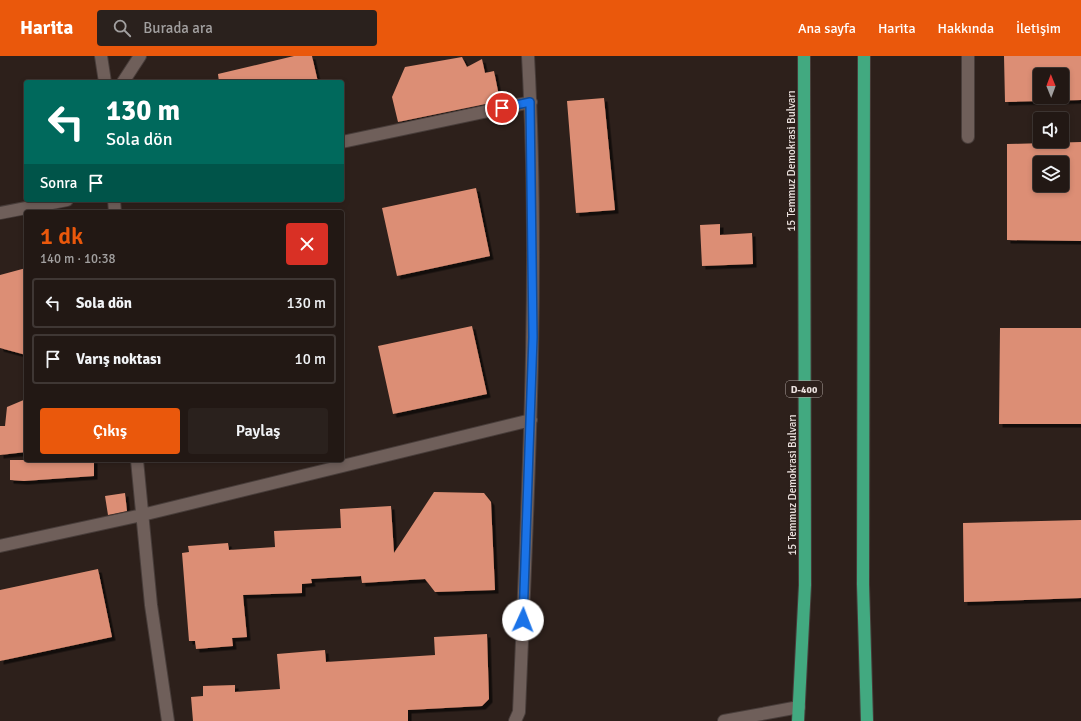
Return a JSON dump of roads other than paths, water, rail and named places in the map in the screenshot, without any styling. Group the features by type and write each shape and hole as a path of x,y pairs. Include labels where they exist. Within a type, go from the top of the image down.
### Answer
{"highway":[{"name":"15 Temmuz Demokrasi Bulvarı","path":"798,721 805,585 804,56"},
{"path":"864,56 863,584 867,721"}],"street":[{"path":"101,56 106,80"},
{"path":"124,80 140,56"},
{"path":"515,721 519,712 533,337 528,56"},
{"path":"968,56 968,137"},
{"path":"344,142 530,102"},
{"path":"0,213 57,202"},
{"path":"0,546 142,515 531,420"},
{"path":"137,462 151,605 168,721"},
{"path":"724,721 799,707"}]}
